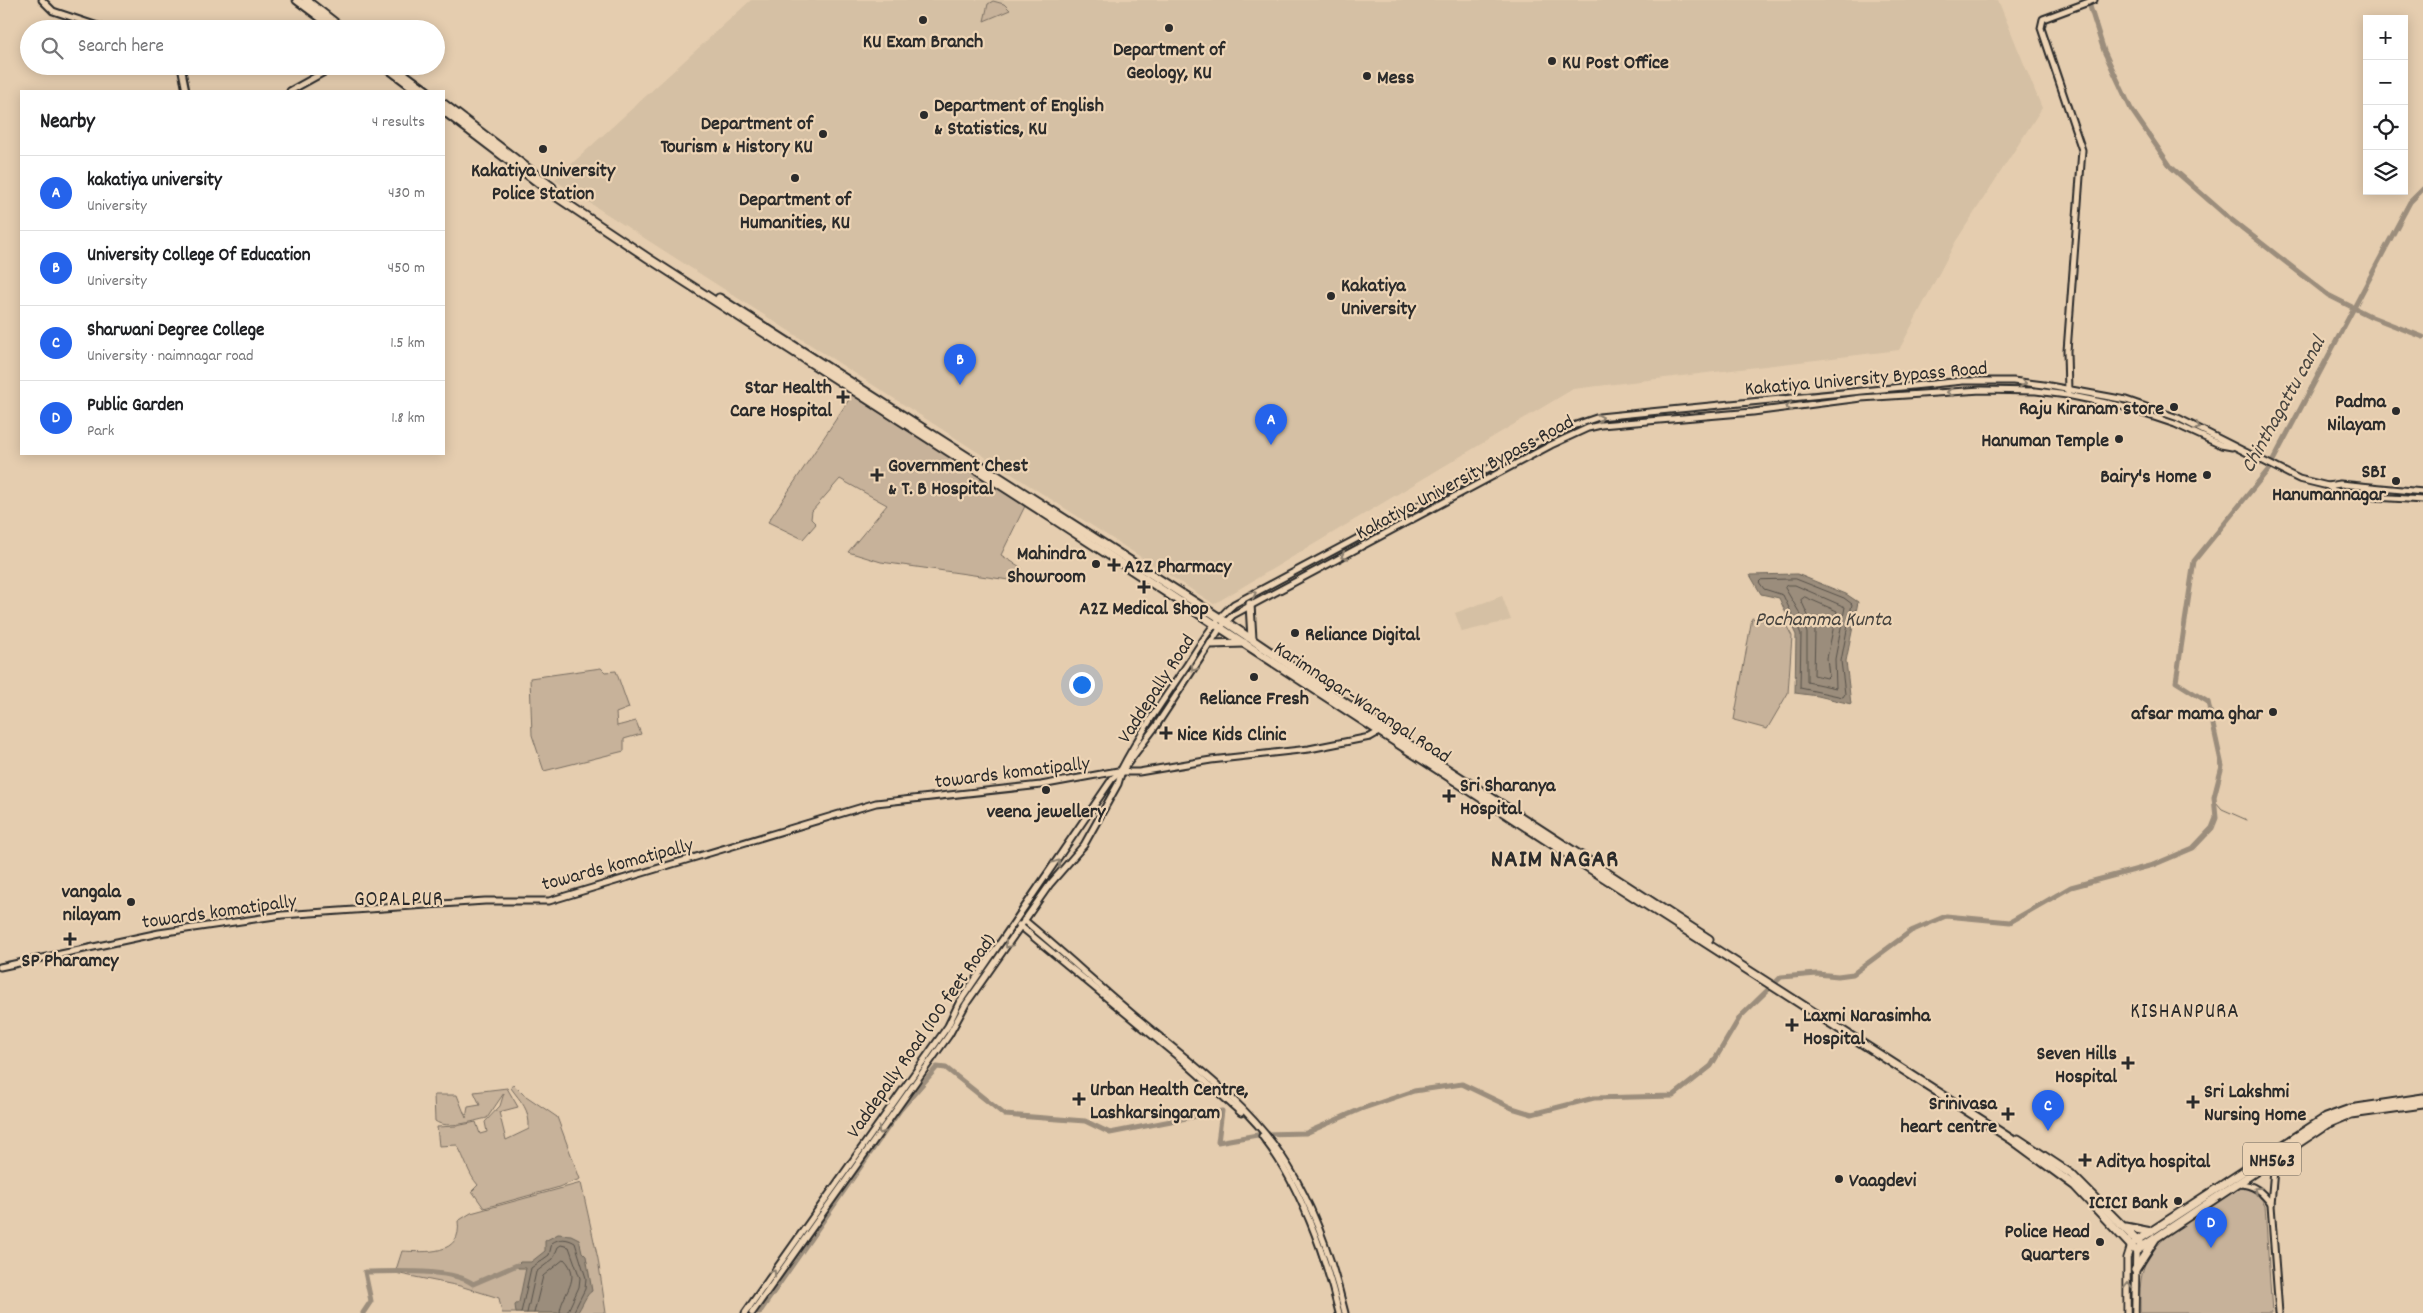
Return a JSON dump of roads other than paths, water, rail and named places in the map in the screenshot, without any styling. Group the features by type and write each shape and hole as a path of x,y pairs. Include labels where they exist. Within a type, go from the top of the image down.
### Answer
{"highway":[{"path":"297,0 324,20"},
{"path":"306,0 332,20"},
{"path":"397,75 417,90"},
{"path":"405,75 426,90"},
{"path":"445,105 559,192 651,254 1219,622"},
{"path":"445,111 557,197 648,258 1219,622"},
{"path":"1250,604 1252,639"},
{"name":"Karimnagar-Warangal Road","path":"1219,622 1252,639 1379,728"},
{"name":"Karimnagar-Warangal Road","path":"1219,622 1244,643 1379,728 1795,998"},
{"path":"1211,644 1244,643"},
{"path":"1795,998 2054,1162 2087,1189 2123,1226 2138,1246"},
{"path":"1795,998 2063,1176 2131,1245 2138,1246"},
{"name":"NH563","path":"2138,1246 2325,1118 2350,1109 2423,1098"},
{"name":"NH563","path":"2154,1234 2237,1184 2275,1157 2339,1118 2364,1112 2423,1104"},
{"path":"2123,1226 2154,1234 2136,1270"}],"main road":[{"path":"42,0 53,11 80,20"},
{"path":"2068,392 2067,351 2082,150 2041,28 2043,18 2094,0"},
{"path":"183,75 186,90"},
{"path":"292,90 319,75"},
{"name":"Kakatiya University Bypass Road","path":"1219,622 1239,601 1564,429 1599,417 1963,381 2013,381 2068,392 2121,406 2175,424 2221,445 2235,447 2299,479 2328,486"},
{"name":"Kakatiya University Bypass Road","path":"1219,622 1545,448 1588,428 1895,395 1982,390 2068,392"},
{"path":"2328,486 2340,484 2423,492"},
{"path":"2328,486 2340,492 2423,500"},
{"path":"752,1313 938,1051 1019,922 1025,921 1050,884 1084,845 1118,784 1121,772 1156,726 1211,644 1219,622"},
{"name":"Vaddepally Road","path":"1121,772 1166,694 1219,622"},
{"name":"towards komatipally","path":"0,967 151,935 282,915 477,901 549,901 876,803 1041,785 1121,772 1140,772 1211,760 1309,749 1370,738 1379,728"},
{"name":"Vaddepally Road (100 feet Road)","path":"745,1313 923,1061 971,986 1019,922 1112,779 1121,772"},
{"path":"1025,921 1232,1099 1256,1128"},
{"path":"1019,922 1230,1102 1282,1156 1304,1196 1336,1278 1345,1313"},
{"path":"1264,1136 1299,1199 1331,1278 1339,1313"},
{"path":"2275,1157 2271,1205 2280,1313"},
{"path":"2237,1184 2253,1186 2264,1194 2271,1205"},
{"path":"2127,1313 2127,1258 2131,1245"},
{"path":"2135,1313 2138,1246"}],"water":[{"name":"Pochamma Kunta","path":"1797,574 1846,594 1858,602 1846,661 1851,704 1795,693 1796,635 1779,598 1761,594 1750,575"},
{"path":"558,1234 571,1235 579,1239 582,1252 586,1256 592,1291 577,1313 516,1313 515,1305 519,1302 526,1268 518,1268 517,1265 520,1262 531,1262 545,1251 545,1241"}],"waterway":[{"path":"2088,0 2104,51 2131,109 2171,167 2228,217 2328,295 2372,317 2423,337"},
{"name":"Chinthagattu canal","path":"759,1313 900,1110 937,1067 946,1068 1005,1115 1085,1121 1110,1133 1222,1111 1218,1142 1263,1134 1306,1133 1361,1109 1414,1091 1462,1084 1512,1108 1532,1114 1594,1098 1673,1096 1711,1066 1740,1017 1781,977 1853,974 1911,931 1946,916 2010,922 2071,887 2153,865 2193,848 2212,828 2216,818 2214,797 2222,766 2208,702 2176,682 2194,561 2268,470 2410,202 2423,189"},
{"path":"2215,801 2222,809 2247,820"},
{"path":"363,1313 371,1301 365,1272 437,1273 451,1275 473,1284 517,1265"}],"place":[{"name":"KU Exam Branch","path":"923,20"},
{"name":"Department of Geology, KU","path":"1169,28"},
{"name":"KU Post Office","path":"1552,61"},
{"name":"Mess","path":"1367,76"},
{"name":"Department of English & Statistics, KU","path":"924,115"},
{"name":"Department of Tourism & History KU","path":"823,134"},
{"name":"Kakatiya University Police Station","path":"543,149"},
{"name":"Department of Humanities, KU","path":"795,178"},
{"name":"Kakatiya University","path":"1331,296"},
{"name":"University College Of Education","path":"960,385"},
{"name":"Star Health Care Hospital","path":"843,397"},
{"name":"Raju Kiranam store","path":"2174,407"},
{"name":"Padma Nilayam","path":"2396,411"},
{"name":"Hanuman Temple","path":"2119,439"},
{"name":"kakatiya university","path":"1271,445"},
{"name":"Government Chest & T. B Hospital","path":"877,475"},
{"name":"Bairy's Home","path":"2207,475"},
{"name":"SBI Hanumannagar","path":"2396,481"},
{"name":"Mahindra Showroom","path":"1096,564"},
{"name":"A2Z Pharmacy","path":"1114,565"},
{"name":"A2Z Medical Shop","path":"1144,587"},
{"name":"Reliance Digital","path":"1295,633"},
{"name":"Reliance Fresh","path":"1254,677"},
{"name":"afsar mama ghar","path":"2273,712"},
{"name":"Nice Kids Clinic","path":"1166,733"},
{"name":"veena jewellery","path":"1046,790"},
{"name":"Sri Sharanya Hospital","path":"1449,796"},
{"name":"vangala nilayam","path":"131,902"},
{"name":"SP Pharamcy","path":"70,939"},
{"name":"Laxmi Narasimha Hospital","path":"1792,1025"},
{"name":"Seven Hills Hospital","path":"2128,1063"},
{"name":"Urban Health Centre, Lashkarsingaram","path":"1079,1099"},
{"name":"Sri Lakshmi Nursing Home","path":"2193,1102"},
{"name":"Srinivasa heart centre","path":"2008,1114"},
{"name":"Sharwani Degree College","path":"2048,1131"},
{"name":"Aditya hospital","path":"2085,1160"},
{"name":"Vaagdevi","path":"1839,1179"},
{"name":"ICICI Bank","path":"2178,1201"},
{"name":"Police Head Quarters","path":"2100,1242"},
{"name":"Public Garden","path":"2211,1248"}],"district":[{"name":"NAIM NAGAR","path":"1555,857"},
{"name":"GOPALPUR","path":"399,898"},
{"name":"KISHANPURA","path":"2185,1010"}]}
